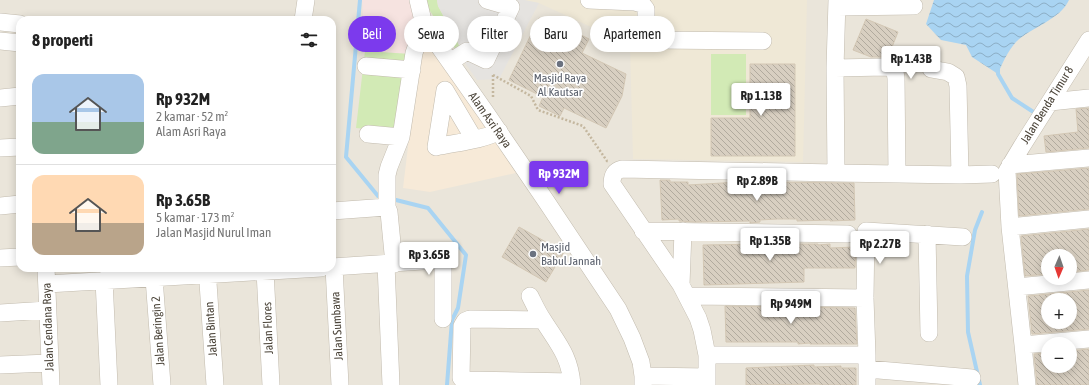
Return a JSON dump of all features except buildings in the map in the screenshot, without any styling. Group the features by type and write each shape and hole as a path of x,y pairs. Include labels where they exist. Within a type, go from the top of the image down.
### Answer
{"street":[{"path":"304,16 306,0"},
{"name":"Alam Asri Raya","path":"418,0 422,16"},
{"path":"450,62 467,51 489,67 511,7 487,0"},
{"path":"589,0 635,2 642,4 646,9 646,32 649,37 655,40 763,41"},
{"path":"836,173 835,68 837,4 914,6"},
{"path":"0,22 16,24"},
{"name":"Jalan Benda Timur 8","path":"1003,170 1050,102 1089,40"},
{"path":"0,41 16,42"},
{"path":"391,385 390,264 387,175 400,137 414,52"},
{"name":"Alam Asri Raya","path":"443,52 546,201 618,309 632,338 640,362 643,380"},
{"path":"366,66 412,70"},
{"path":"835,68 886,67 892,68 895,72 897,174"},
{"path":"931,69 948,72 956,77 958,86 960,174"},
{"path":"0,98 16,96"},
{"path":"1050,102 1089,98"},
{"path":"474,139 492,136 498,131"},
{"path":"368,134 400,137"},
{"path":"0,148 16,147"},
{"path":"643,380 707,381 707,355 698,318 684,291 612,184 612,178 617,170 960,174 1003,170 1089,158"},
{"path":"1003,170 1024,345 1027,385"},
{"path":"0,206 16,204"},
{"path":"336,211 387,207"},
{"path":"1010,227 1089,220"},
{"path":"643,231 848,234"},
{"path":"683,231 684,291"},
{"path":"867,369 864,298 866,231 963,237"},
{"path":"927,234 929,333"},
{"path":"0,258 16,257"},
{"path":"336,268 436,260 443,264 443,319"},
{"path":"46,276 104,280 154,278 199,272"},
{"name":"Jalan Bintan","path":"207,272 215,385"},
{"name":"Jalan Flores","path":"265,272 271,385"},
{"name":"Jalan Sumbawa","path":"329,272 340,385"},
{"name":"Jalan Cendana Raya","path":"46,276 51,385"},
{"name":"Jalan Beringin 2","path":"154,278 162,385"},
{"path":"104,280 109,385"},
{"path":"1017,287 1089,280"},
{"path":"684,291 864,298"},
{"path":"530,296 542,320 556,338 565,354 572,384 463,380 461,378 462,326 464,321 542,320"},
{"path":"0,313 47,310"},
{"path":"1024,345 1089,339"},
{"path":"707,355 972,378"},
{"path":"0,365 49,363"}],"path":[{"path":"486,113 493,105 489,67"},
{"path":"489,67 530,96 538,110 583,126 604,156"}],"shaded area":[{"path":"0,0 1089,0 1089,385 0,385"},
{"path":"362,0 412,0 417,16 404,16 404,52 411,52 410,54 380,52 396,52 396,16 363,16"},
{"path":"437,0 524,0 539,3 532,16 530,16 530,20 522,35 522,16 467,16 467,52 513,52 499,79 477,80 457,52 459,52 460,47 459,16 443,16 438,6"},
{"path":"524,0 807,0 803,162 633,159 630,52 675,52 675,16 590,16 590,27 582,23 582,16 567,16 539,3"},
{"path":"421,52 433,52 516,173 430,192 403,188"}],"green space":[{"path":"425,0 437,0 438,6 443,16 433,16"},
{"path":"365,52 410,54 397,132 356,128"},
{"path":"711,54 746,54 746,115 711,115"}],"water":[{"path":"934,0 1069,0 1059,13 1016,42 1010,49 998,74 972,57 966,45 941,40 926,24"}],"waterway":[{"path":"360,0 346,157 378,196 383,197"},
{"path":"998,70 998,74 1012,98 1035,113 1033,116"},
{"path":"392,199 428,208 466,255 458,308 452,320 447,385"},
{"path":"980,385 968,332 967,276 975,230 982,212"}],"place":[{"name":"Masjid Raya Al Kautsar","path":"560,64"},
{"name":"Masjid Babul Jannah","path":"533,254"}]}
